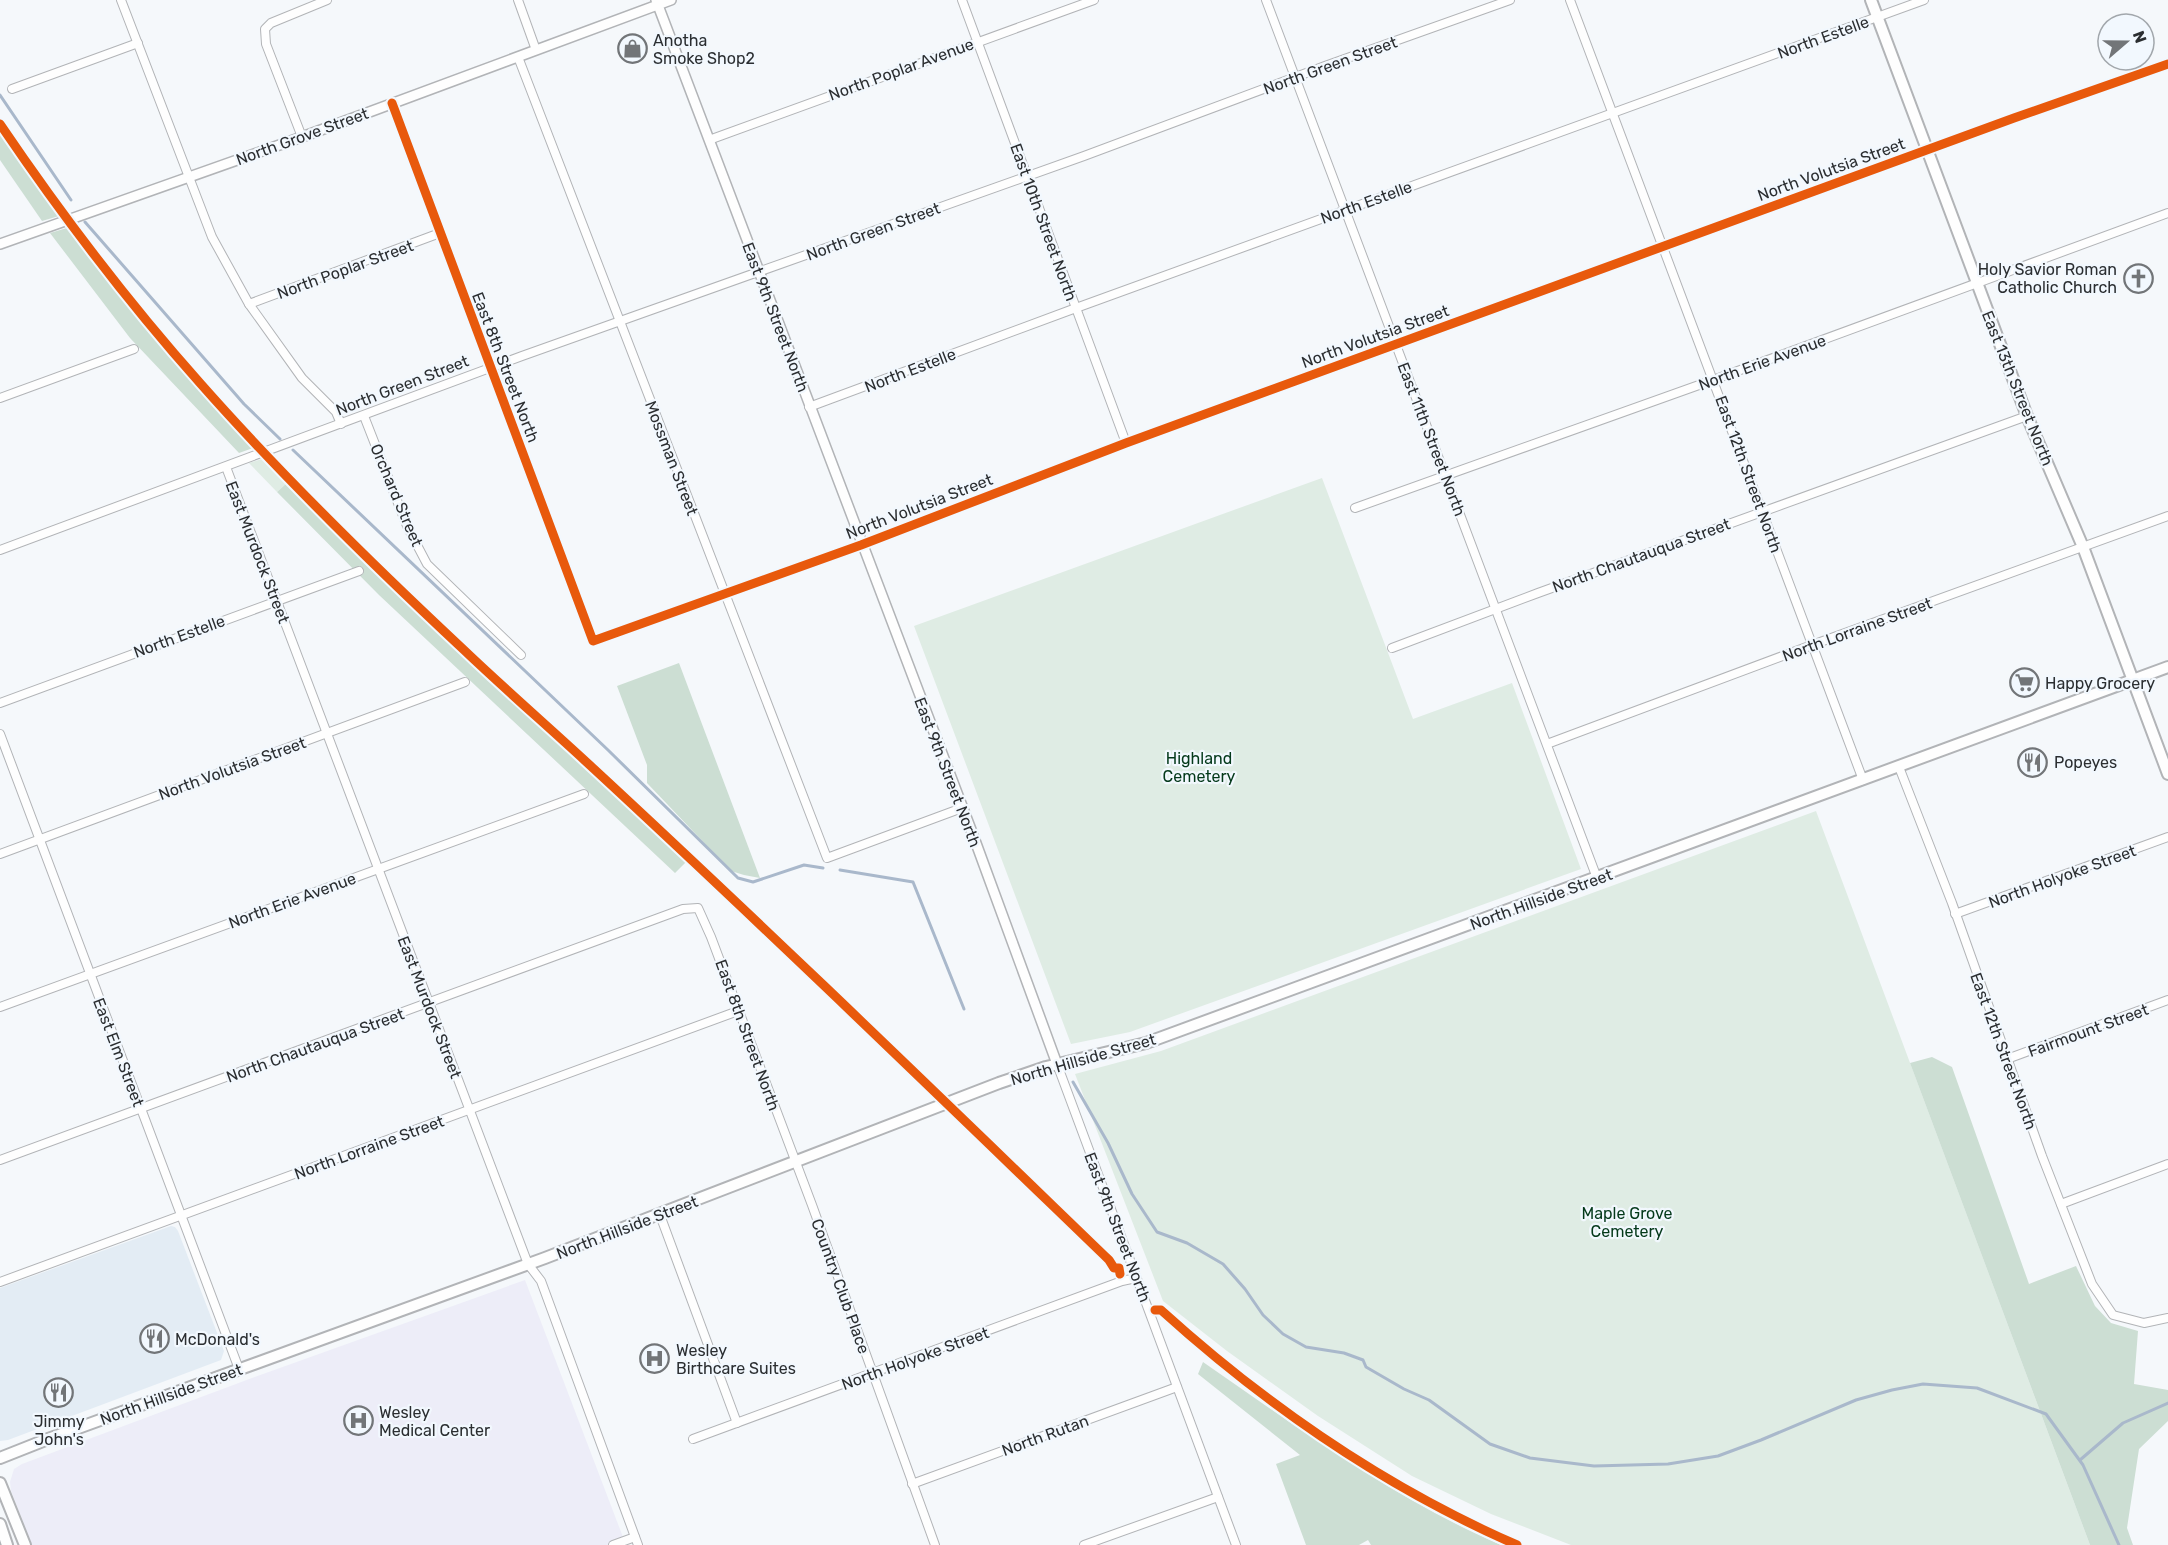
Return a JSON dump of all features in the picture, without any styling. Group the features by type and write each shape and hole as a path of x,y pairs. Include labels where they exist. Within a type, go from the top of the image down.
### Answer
{"main road":[{"name":"East 13th Street North","path":"1871,0 2027,416 2083,547 2168,774"},
{"name":"North Hillside Street","path":"0,1458 660,1215 999,1083 1057,1064 1146,1043 2168,667"},
{"path":"0,1483 25,1545"},
{"path":"0,1524 8,1545"}],"street":[{"path":"121,0 212,237 249,304 302,378 336,412 341,424"},
{"path":"302,137 266,44 265,29 271,23 327,0"},
{"path":"518,0 536,50"},
{"name":"North Grove Street","path":"0,244 392,104 657,2 671,0"},
{"name":"East 10th Street North","path":"962,0 1126,443"},
{"name":"North Poplar Avenue","path":"709,141 1094,0"},
{"name":"East 11th Street North","path":"1266,0 1597,878"},
{"name":"North Green Street","path":"0,550 490,368 1510,0"},
{"name":"East 12th Street North","path":"1570,0 1863,780"},
{"name":"North Estelle","path":"809,407 1924,0"},
{"name":"East 9th Street North","path":"657,2 962,808 1236,1545"},
{"path":"12,89 138,43"},
{"name":"Mossman Street","path":"518,57 827,858 962,808"},
{"name":"North Volutsia Street","path":"593,641 861,544 1126,443 2168,63"},
{"name":"East 8th Street North","path":"392,104 593,641"},
{"name":"North Erie Avenue","path":"1355,508 2168,213"},
{"name":"North Poplar Street","path":"249,304 440,233"},
{"path":"0,398 134,349"},
{"name":"Orchard Street","path":"364,416 408,526 427,564 521,655"},
{"name":"North Chautauqua Street","path":"1392,648 2027,416"},
{"name":"East Murdock Street","path":"226,466 528,1264 541,1281 637,1541"},
{"name":"North Lorraine Street","path":"1547,744 2168,516"},
{"name":"North Estelle","path":"0,703 359,571"},
{"name":"North Volutsia Street","path":"0,854 465,682"},
{"name":"East Elm Street","path":"0,734 239,1369"},
{"name":"East 12th Street North","path":"1899,767 2092,1284 2113,1315 2144,1323 2168,1318"},
{"name":"North Erie Avenue","path":"0,1007 584,794"},
{"name":"North Holyoke Street","path":"1955,915 2168,837"},
{"name":"East 8th Street North","path":"698,908 796,1163"},
{"name":"North Chautauqua Street","path":"0,1160 683,909 698,908"},
{"name":"Fairmount Street","path":"2007,1059 2168,1000"},
{"name":"North Lorraine Street","path":"0,1282 738,1011"},
{"name":"Country Club Place","path":"796,1163 935,1545"},
{"path":"2061,1204 2168,1164"},
{"path":"660,1215 737,1423"},
{"name":"North Holyoke Street","path":"693,1439 1122,1281 1136,1278"},
{"name":"North Rutan","path":"912,1484 1177,1387"},
{"path":"1084,1545 1218,1497"},
{"path":"613,1545 637,1541"}],"shaded area":[{"path":"171,1226 178,1231 224,1351 221,1360 8,1440 0,1441 0,1288"},
{"name":"Wesley Medical Center","path":"525,1280 626,1545 32,1545 11,1491 10,1482 14,1469 22,1464"}],"green space":[{"path":"0,131 59,216 42,221 0,160"},
{"path":"67,228 157,340 253,448 239,453 130,338 50,233"},
{"path":"265,458 288,482 277,492 249,463"},
{"name":"Highland Cemetery","path":"1322,478 1413,719 1512,683 1581,869 1130,1032 1071,1044 914,626"},
{"path":"288,482 536,723 686,862 675,873 379,595 277,492"},
{"path":"679,663 760,878 731,871 647,783 647,765 617,686"},
{"name":"Maple Grove Cemetery","path":"1816,811 2090,1545 1571,1545 1491,1514 1412,1476 1318,1416 1227,1351 1163,1301 1075,1074 1161,1051"},
{"path":"1932,1057 1952,1067 2029,1284 2076,1266 2095,1306 2111,1323 2138,1331 2134,1384 2168,1390 2168,1421 2139,1449 2127,1528 2133,1545 2090,1545 1910,1063"},
{"path":"1203,1362 1311,1437 1385,1484 1461,1527 1501,1545 1371,1545 1368,1540 1359,1545 1306,1545 1276,1464 1300,1455 1198,1374"}],"waterway":[{"path":"0,95 71,200"},
{"path":"85,222 244,404 280,439"},
{"path":"293,450 608,750 738,878 753,882 804,865 823,868"},
{"path":"840,870 913,882 964,1009"},
{"path":"1073,1082 1108,1143 1132,1194 1157,1232 1187,1243 1223,1264 1245,1289 1263,1315 1283,1334 1306,1347 1344,1353 1363,1360 1366,1367 1404,1389 1429,1400 1490,1444 1530,1458 1594,1466 1668,1464 1718,1456 1856,1400 1892,1390 1923,1384 1977,1388 2046,1414 2083,1465 2119,1545"},
{"path":"2080,1460 2123,1423 2168,1403"}],"cycle path":[{"path":"392,103 593,641 861,545 1126,443 2014,118 2168,64"},
{"path":"0,124 71,224 147,321 231,418 296,486 430,618 853,1013 1109,1260 1114,1268 1119,1268 1120,1274"},
{"path":"1155,1310 1161,1310 1242,1379 1329,1442 1421,1498 1517,1545"}],"place":[{"name":"Anotha Smoke Shop2","path":"632,49"},
{"name":"Holy Savior Roman Catholic Church","path":"2138,278"},
{"name":"Happy Grocery","path":"2024,683"},
{"name":"Popeyes","path":"2033,762"},
{"name":"McDonald's","path":"154,1339"},
{"name":"Wesley Birthcare Suites","path":"655,1359"},
{"name":"Jimmy John's","path":"59,1393"},
{"name":"Wesley Medical Center","path":"358,1421"}]}
